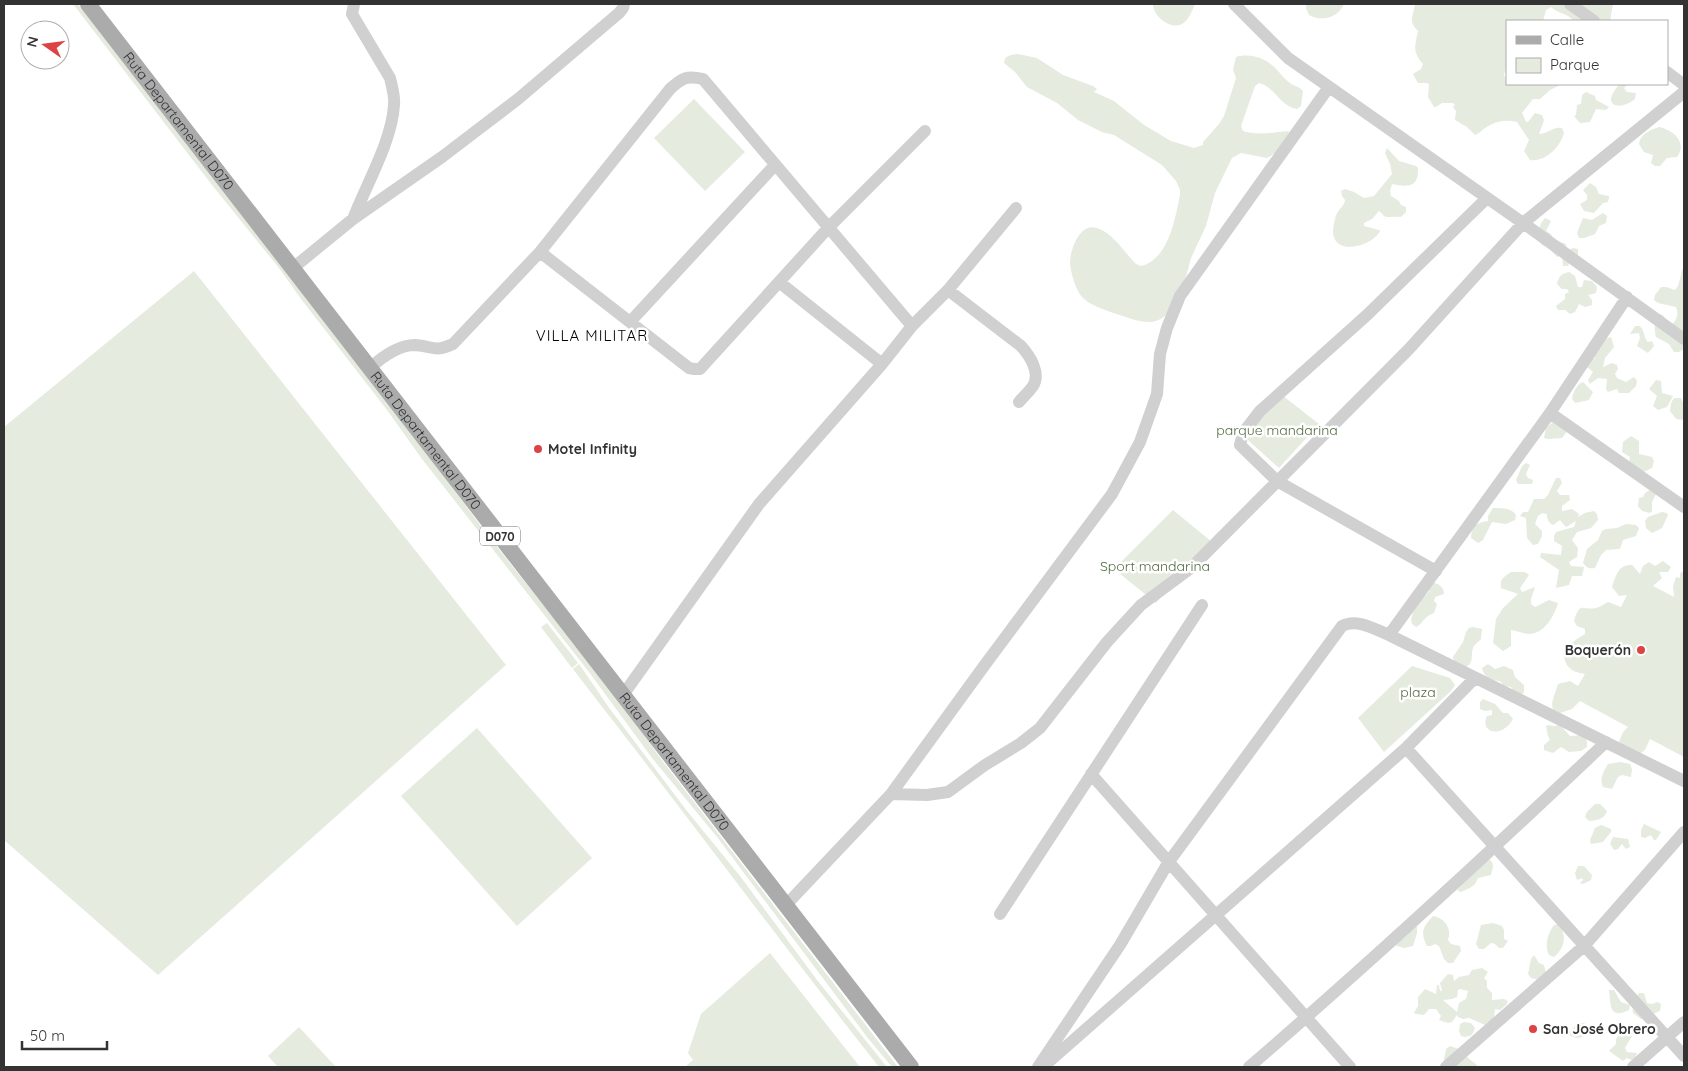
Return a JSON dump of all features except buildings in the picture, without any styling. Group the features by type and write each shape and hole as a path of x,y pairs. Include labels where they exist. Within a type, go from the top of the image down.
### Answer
{"main road":[{"name":"Ruta Departamental D070","path":"88,4 911,1067"}],"street":[{"path":"353,219 390,129 394,106 390,78 352,14 354,4"},
{"path":"293,268 353,219 442,157 518,99 619,13 624,4"},
{"path":"1234,4 1288,58 1684,339"},
{"path":"1570,4 1593,20"},
{"path":"1668,73 1684,85"},
{"path":"370,368 380,358 413,345 441,349 453,344 540,252 670,89 681,80 692,77 703,79 912,326"},
{"path":"786,906 891,794 1112,494 1140,442 1157,394 1160,354 1167,328 1180,296 1329,87"},
{"path":"891,794 927,796 948,792 1040,728 1108,642 1141,605 1191,568 1409,349 1523,223 1684,92"},
{"path":"540,252 689,368 700,369 829,227 925,131"},
{"path":"630,322 775,165"},
{"path":"1436,570 1277,481 1240,445 1243,433 1260,411 1367,315 1487,198"},
{"path":"623,695 758,504 882,364 912,326 948,290 1016,208"},
{"path":"779,282 882,364"},
{"path":"948,290 1021,346 1031,358 1035,368 1034,385 1019,402"},
{"path":"1389,635 1550,414 1627,297"},
{"path":"1550,414 1684,507"},
{"path":"1000,914 1202,605"},
{"path":"1038,1067 1120,945 1168,863 1342,626 1356,622 1389,635 1684,781"},
{"path":"1043,1067 1406,748 1475,678"},
{"path":"1249,1067 1496,847 1606,742"},
{"path":"1406,748 1684,1056"},
{"path":"1091,774 1350,1067"},
{"path":"1446,1067 1584,946 1684,832"},
{"path":"1633,1067 1684,1022"}],"green space":[{"path":"73,4 78,4 395,411 486,533 618,699 661,759 898,1067 892,1067 867,1037 717,837 652,758 589,672 422,459 279,268 212,185"},
{"path":"1153,4 1195,4 1187,20 1182,24 1172,25 1159,17"},
{"path":"1306,4 1344,4 1338,13 1329,17 1319,18 1309,15"},
{"path":"1415,4 1613,4 1610,20 1572,20 1569,16 1551,7 1546,10 1543,20 1506,20 1506,70 1504,74 1506,85 1560,85 1550,90 1540,99 1533,99 1522,113 1526,122 1535,113 1542,115 1544,120 1539,134 1556,128 1562,128 1564,133 1556,148 1542,159 1536,160 1530,160 1524,151 1529,140 1517,122 1496,122 1475,135 1467,127 1455,120 1456,111 1453,103 1442,103 1434,107 1428,97 1428,83 1418,83 1413,74 1421,69 1423,64 1417,56 1415,49 1418,31 1412,19"},
{"path":"1018,54 1037,58 1063,75 1093,86 1097,89 1094,92 1114,101 1144,125 1171,141 1194,148 1203,145 1203,142 1224,116 1236,78 1233,70 1236,57 1251,56 1265,60 1288,81 1303,91 1301,106 1297,109 1286,104 1265,85 1259,83 1255,86 1241,126 1243,131 1261,133 1289,131 1288,136 1281,147 1267,158 1241,153 1232,158 1215,193 1206,226 1191,258 1184,284 1166,315 1157,321 1136,320 1104,310 1088,302 1081,296 1076,287 1071,272 1070,258 1074,245 1081,233 1091,227 1109,234 1136,264 1141,266 1151,262 1164,247 1173,226 1180,195 1176,181 1162,165 1114,135 1102,132 1078,120 1057,103 1027,87 1015,72 1004,63 1010,55"},
{"path":"1627,85 1624,88 1627,92 1636,93 1635,99 1624,105 1614,105 1611,99 1618,86"},
{"path":"1586,92 1595,96 1596,100 1609,107 1606,110 1596,109 1590,122 1580,123 1574,116 1576,115 1577,105 1581,104 1582,95"},
{"path":"694,99 745,152 705,191 654,138"},
{"path":"1659,127 1674,134 1681,146 1677,157 1667,158 1660,166 1655,166 1651,163 1653,155 1644,152 1639,144 1643,135"},
{"path":"1387,148 1399,161 1418,168 1418,175 1414,183 1407,186 1392,184 1390,191 1391,196 1406,207 1406,212 1401,217 1387,217 1379,211 1372,219 1364,223 1364,226 1380,231 1376,236 1362,244 1346,247 1335,240 1333,232 1336,215 1345,200 1341,191 1345,189 1364,198 1374,196 1392,174 1385,153"},
{"path":"1590,183 1596,187 1599,194 1609,196 1608,202 1603,203 1594,213 1584,211 1580,204 1587,200 1587,195 1583,190"},
{"path":"1603,213 1607,216 1606,223 1599,226 1595,234 1579,238 1577,233 1583,218 1592,220"},
{"path":"1545,218 1551,221 1546,231 1551,234 1553,239 1566,244 1565,252 1573,248 1578,249 1578,258 1571,259 1568,266 1563,266 1562,255 1557,257 1548,247 1542,245 1539,231"},
{"path":"1684,264 1684,349 1674,352 1669,344 1656,337 1655,325 1658,314 1663,315 1672,325 1677,316 1676,307 1658,303 1654,300 1661,287 1675,290 1678,286"},
{"path":"194,271 506,665 158,975 4,840 4,427"},
{"path":"1569,272 1575,276 1578,287 1582,287 1584,280 1592,281 1597,287 1596,293 1588,295 1592,300 1592,305 1585,307 1579,304 1575,312 1570,314 1565,310 1558,310 1556,306 1565,299 1565,294 1569,292 1557,284 1562,275"},
{"path":"1635,326 1642,328 1648,342 1652,341 1654,346 1648,353 1637,346 1640,338 1639,333 1630,334"},
{"path":"1611,337 1614,347 1605,358 1603,367 1612,363 1617,365 1618,369 1615,374 1617,378 1626,382 1634,377 1637,381 1636,386 1629,393 1619,393 1617,389 1608,392 1606,389 1607,379 1598,378 1590,384 1588,380 1593,372 1586,366 1586,361 1595,358 1593,354 1602,340"},
{"path":"1656,380 1661,381 1662,393 1673,396 1667,407 1658,410 1653,406 1657,396 1649,389"},
{"path":"1583,382 1593,392 1589,400 1575,403 1572,399 1573,394 1577,386"},
{"name":"parque mandarina","path":"1278,392 1319,424 1279,468 1239,432"},
{"path":"1674,398 1681,398 1684,405 1684,420 1676,419 1670,411"},
{"path":"1553,422 1568,430 1562,438 1544,438 1546,428"},
{"path":"1631,436 1639,441 1639,454 1652,457 1654,461 1652,468 1644,472 1628,466 1630,457 1622,452 1623,442"},
{"path":"1526,463 1530,465 1526,474 1528,478 1533,480 1532,484 1518,484 1516,480 1522,466"},
{"path":"1556,478 1560,478 1562,483 1557,491 1560,495 1569,495 1570,500 1562,506 1562,511 1572,509 1579,514 1578,517 1594,511 1597,514 1598,520 1591,528 1577,532 1572,540 1578,548 1577,557 1569,562 1571,566 1584,567 1582,576 1572,576 1569,585 1556,588 1559,570 1540,557 1541,553 1561,555 1562,546 1554,541 1554,536 1556,532 1574,527 1576,521 1566,527 1560,520 1553,525 1548,521 1547,514 1542,513 1538,516 1535,524 1542,531 1542,536 1538,544 1533,545 1527,538 1526,518 1520,516 1523,512 1528,512 1534,499 1544,499 1548,495"},
{"path":"1650,490 1656,494 1650,513 1642,511 1638,506 1639,498 1643,497"},
{"path":"1493,508 1503,508 1512,511 1516,515 1515,520 1506,524 1492,522 1483,540 1478,543 1471,538 1472,531 1478,524 1488,521 1488,516"},
{"name":"Sport mandarina","path":"1173,510 1212,542 1156,603 1114,569"},
{"path":"1662,512 1668,515 1662,528 1652,533 1646,528 1645,521 1648,517"},
{"path":"1626,524 1636,525 1639,528 1636,536 1623,540 1620,549 1606,550 1601,555 1595,568 1590,568 1583,563 1587,549 1598,540 1602,531"},
{"name":"Boquerón","path":"1663,561 1671,567 1668,572 1659,572 1662,578 1653,586 1674,597 1673,586 1676,577 1680,578 1680,573 1684,571 1684,757 1650,739 1645,750 1637,756 1619,742 1623,732 1628,727 1580,701 1572,709 1560,713 1553,710 1552,704 1558,684 1570,681 1578,686 1585,674 1571,669 1567,665 1564,655 1568,647 1585,634 1585,629 1577,626 1574,621 1580,608 1592,609 1608,602 1621,607 1627,595 1619,596 1612,587 1616,575 1621,569 1624,566 1632,565 1640,574 1643,566 1649,562 1655,566"},
{"path":"1511,572 1525,572 1529,575 1520,588 1522,592 1535,587 1531,604 1535,607 1549,600 1558,603 1552,618 1545,627 1536,633 1525,634 1511,630 1511,646 1503,651 1493,643 1496,619 1503,608 1518,594 1501,588 1503,578"},
{"path":"1432,582 1441,586 1444,594 1435,597 1434,601 1437,604 1434,613 1416,627 1412,624 1411,619 1417,600 1426,595"},
{"path":"547,623 578,663 572,668 541,627"},
{"path":"1469,628 1482,629 1481,639 1474,647 1471,661 1466,667 1454,662 1453,657 1463,642 1466,632"},
{"path":"579,664 610,709 687,811 740,876 817,980 887,1067 879,1067 579,677 573,669"},
{"path":"1488,664 1495,669 1504,666 1513,670 1515,677 1524,685 1524,692 1521,696 1516,696 1511,687 1504,686 1500,681 1486,676 1482,668"},
{"name":"plaza","path":"1412,666 1450,678 1455,685 1451,691 1384,752 1358,718"},
{"path":"1483,699 1495,704 1503,713 1508,713 1513,719 1508,725 1498,731 1489,730 1485,722 1487,716 1492,715 1492,710 1485,711 1480,709 1480,702"},
{"path":"1560,725 1570,736 1583,736 1587,741 1587,747 1581,751 1569,752 1561,747 1553,753 1544,750 1544,745 1550,740 1546,726"},
{"path":"477,728 592,858 517,926 401,796"},
{"path":"1620,762 1630,764 1632,769 1631,777 1622,775 1618,777 1612,789 1603,787 1602,778 1608,764"},
{"path":"1595,804 1600,804 1607,811 1606,814 1602,818 1589,821 1585,817"},
{"path":"1644,824 1661,832 1656,840 1651,835 1645,838 1641,837 1641,830"},
{"path":"1601,825 1611,829 1611,832 1603,842 1591,844 1590,840 1595,828"},
{"path":"1613,837 1628,839 1630,847 1626,849 1622,844 1618,849 1614,850 1610,844"},
{"path":"1488,858 1493,863 1491,875 1478,878 1474,885 1464,891 1457,890"},
{"path":"1578,866 1584,866 1592,875 1591,880 1583,884 1580,883 1583,880 1582,878 1577,880 1575,873"},
{"path":"1433,916 1441,919 1448,928 1448,940 1451,944 1460,946 1461,951 1453,963 1448,963 1444,959 1439,946 1435,944 1427,946 1423,933 1427,923"},
{"path":"1417,923 1417,933 1413,946 1404,948 1391,944"},
{"path":"1493,923 1502,926 1504,939 1508,941 1503,948 1499,948 1491,943 1484,949 1479,949 1476,944 1481,925"},
{"path":"1559,924 1562,928 1564,942 1561,950 1554,957 1549,955 1547,940 1554,925"},
{"path":"770,953 860,1067 685,1067 693,1060 688,1053 701,1014"},
{"path":"1534,955 1539,963 1544,965 1546,973 1540,980 1531,978 1528,974 1531,959"},
{"path":"1482,968 1488,972 1484,978 1487,981 1487,988 1492,993 1492,1000 1504,999 1508,1001 1500,1010 1495,1009 1494,1018 1485,1025 1469,1018 1463,1019 1457,1015 1452,1022 1448,1023 1439,1020 1441,1016 1436,1009 1429,1009 1424,1015 1414,1013 1418,1006 1418,997 1425,989 1436,994 1437,985 1439,985 1440,991 1442,991 1440,983 1448,974 1453,975 1454,981 1459,977 1469,975 1472,970","holes":["1460,989 1468,991 1466,999 1459,1003 1457,1012 1443,1000 1457,997 1458,990"]},
{"path":"1609,990 1614,990 1621,1002 1630,1005 1629,1010 1622,1013 1614,1012 1611,1006"},
{"path":"1639,993 1644,993 1647,1003 1657,1002 1661,1004 1660,1011 1641,1019 1633,1013 1634,1002"},
{"path":"1464,1022 1471,1023 1475,1028 1472,1035 1461,1036 1459,1031 1460,1024"},
{"path":"1578,1023 1585,1023 1586,1027 1583,1037 1576,1038 1569,1035 1569,1033"},
{"path":"299,1027 336,1067 278,1067 268,1056"},
{"path":"1623,1032 1632,1036 1625,1048 1627,1052 1637,1053 1635,1058 1631,1060 1627,1058 1623,1061 1609,1051 1616,1044 1619,1034"},
{"path":"1450,1046 1462,1050 1479,1067 1444,1067 1446,1049"}],"place":[{"name":"Motel Infinity","path":"538,449"},
{"name":"Boquerón","path":"1641,650"},
{"name":"San José Obrero","path":"1533,1029"}],"district":[{"name":"VILLA MILITAR","path":"592,335"}]}
